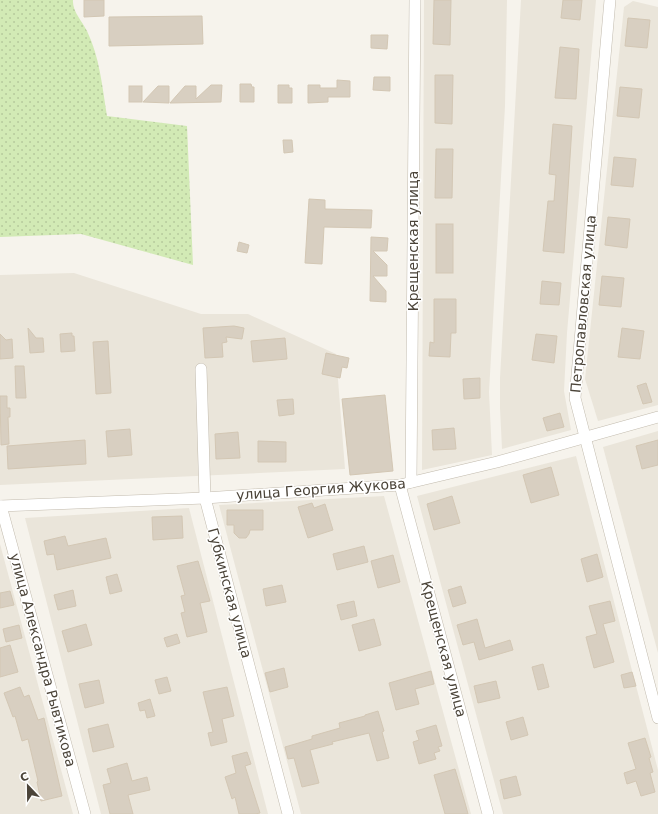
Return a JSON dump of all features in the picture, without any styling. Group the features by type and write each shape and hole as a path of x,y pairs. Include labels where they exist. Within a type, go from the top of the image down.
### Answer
{"street":[{"name":"Крещенская улица","path":"411,482 415,0"},
{"name":"Петропавловская улица","path":"610,0 574,398 658,718"},
{"name":"Губкинская улица","path":"201,369 205,498 288,814"},
{"name":"улица Георгия Жукова","path":"0,506 205,498 400,485 497,462 658,418"},
{"name":"Крещенская улица","path":"400,485 488,814"},
{"name":"улица Александра Рывтикова","path":"0,506 84,814"}],"shaded area":[{"path":"424,0 507,0 505,106 489,392 492,455 422,470"},
{"path":"521,0 596,0 567,333 564,391 571,430 502,449 500,378"},
{"path":"633,1 658,7 658,405 598,421 585,379 624,7"},
{"path":"74,273 201,314 248,314 336,354 345,469 0,485 0,275"},
{"path":"658,431 658,653 603,447"},
{"path":"576,456 658,770 658,814 503,814 417,496"},
{"path":"384,496 471,814 301,814 219,505"},
{"path":"189,508 268,814 101,814 25,518"},
{"path":"0,544 73,814 0,814"}],"green space":[{"path":"0,0 73,0 74,8 87,31 95,51 107,116 187,126 193,265 81,234 0,237"}],"building":[{"path":"84,0 104,0 104,16 84,17"},
{"path":"434,0 451,0 450,45 433,44"},
{"path":"563,0 582,0 580,20 561,18"},
{"path":"202,16 203,44 109,46 109,17"},
{"path":"628,18 650,20 647,48 625,46"},
{"path":"371,35 388,35 387,49 371,48"},
{"path":"560,47 579,49 576,99 555,98"},
{"path":"435,75 453,75 452,124 435,123"},
{"path":"374,77 390,77 390,91 373,90"},
{"path":"337,80 350,81 350,97 328,97 328,102 308,103 308,85 320,85 320,88 337,88"},
{"path":"240,84 251,84 252,87 254,87 254,102 240,102"},
{"path":"211,85 222,85 221,102 170,103 185,86 196,86 196,99"},
{"path":"278,85 289,85 289,88 292,88 292,103 278,103"},
{"path":"129,86 142,86 142,102 129,102"},
{"path":"158,86 169,86 169,103 143,102"},
{"path":"620,87 642,89 639,118 617,116"},
{"path":"553,124 572,126 564,253 543,251 548,201 554,201 556,175 549,174"},
{"path":"283,140 292,140 293,152 284,153"},
{"path":"436,149 453,149 452,198 435,198"},
{"path":"614,157 636,159 633,187 611,185"},
{"path":"309,199 325,200 325,209 372,210 371,228 324,227 322,264 305,263"},
{"path":"608,217 630,219 627,248 605,245"},
{"path":"436,224 453,224 453,273 436,273"},
{"path":"371,237 388,238 387,251 373,251 387,265 387,276 373,276 386,291 386,302 370,301"},
{"path":"239,242 249,245 247,253 237,251"},
{"path":"602,276 624,278 621,307 599,305"},
{"path":"542,281 561,283 559,305 540,304"},
{"path":"434,299 456,299 456,333 451,333 450,357 429,356 430,342 434,343"},
{"path":"234,326 244,328 242,339 226,337 227,342 222,343 223,357 205,358 203,328"},
{"path":"28,328 36,338 43,338 44,352 30,353"},
{"path":"622,328 644,331 640,359 618,357"},
{"path":"72,333 72,336 74,336 75,351 61,352 60,334"},
{"path":"0,334 6,340 12,339 13,358 0,359"},
{"path":"536,334 557,336 554,363 532,360"},
{"path":"285,338 287,359 253,362 251,341"},
{"path":"108,341 111,393 96,394 93,342"},
{"path":"326,353 349,358 347,368 342,367 340,378 322,374"},
{"path":"15,366 24,366 26,398 16,398"},
{"path":"480,378 480,398 464,399 463,379"},
{"path":"646,383 652,402 643,404 637,386"},
{"path":"385,395 393,471 350,475 342,399"},
{"path":"0,396 7,396 7,408 10,408 10,417 8,417 9,444 1,445"},
{"path":"293,399 294,414 279,416 277,400"},
{"path":"560,413 564,427 547,431 543,418"},
{"path":"454,428 456,449 433,450 432,430"},
{"path":"130,429 132,455 108,457 106,431"},
{"path":"238,432 240,458 216,459 215,434"},
{"path":"85,440 86,464 8,469 7,446"},
{"path":"658,440 658,465 642,469 636,446"},
{"path":"258,441 286,442 286,462 258,462"},
{"path":"551,467 559,495 531,503 523,475"},
{"path":"452,496 460,523 434,530 427,504"},
{"path":"312,503 314,508 325,504 333,530 308,538 298,507"},
{"path":"227,510 263,510 263,530 250,530 246,538 239,538 234,533 234,525 227,525"},
{"path":"182,516 183,538 153,540 152,517"},
{"path":"65,536 68,546 106,538 111,558 57,570 54,554 47,555 44,541"},
{"path":"364,546 368,562 337,570 333,554"},
{"path":"597,554 603,577 587,582 581,559"},
{"path":"393,555 400,582 378,588 371,561"},
{"path":"198,561 210,601 200,603 207,632 187,637 181,613 185,612 181,596 185,595 177,566"},
{"path":"117,574 122,591 110,594 106,577"},
{"path":"282,585 286,602 266,606 263,589"},
{"path":"461,586 466,603 453,607 448,590"},
{"path":"73,590 76,606 58,610 54,595"},
{"path":"10,591 14,605 0,608 0,593"},
{"path":"354,601 357,616 341,620 337,605"},
{"path":"610,601 615,621 603,624 614,662 594,668 586,637 597,634 589,606"},
{"path":"374,619 381,645 359,651 352,625"},
{"path":"477,619 485,648 510,640 513,650 479,660 474,642 463,645 457,625"},
{"path":"86,624 92,645 68,652 62,631"},
{"path":"19,625 22,638 6,642 3,629"},
{"path":"177,634 180,643 167,647 164,638"},
{"path":"10,645 18,672 0,677 0,648"},
{"path":"543,664 549,687 538,690 532,667"},
{"path":"284,668 288,687 270,692 265,673"},
{"path":"431,671 434,684 415,689 419,704 396,710 389,683"},
{"path":"632,672 636,686 624,688 621,675"},
{"path":"167,677 171,691 159,694 155,680"},
{"path":"99,680 104,703 85,708 79,684"},
{"path":"496,681 500,698 478,703 474,686"},
{"path":"20,687 24,697 29,695 38,720 44,718 62,796 41,801 28,739 22,741 15,716 13,717 4,693"},
{"path":"227,687 234,716 222,719 227,742 211,746 208,733 213,732 203,692"},
{"path":"150,699 155,716 147,718 145,710 140,711 138,703"},
{"path":"378,711 384,731 382,732 389,758 377,761 369,733 332,742 333,744 310,750 319,783 302,787 294,758 288,759 285,747 312,739 312,736 340,728 339,723"},
{"path":"523,717 528,735 511,740 506,722"},
{"path":"108,724 114,747 93,752 88,729"},
{"path":"436,725 442,746 438,747 440,751 434,753 436,759 419,764 413,742 419,740 416,731"},
{"path":"645,738 651,757 649,758 653,772 650,773 655,792 641,796 636,781 627,784 624,773 636,769 628,743"},
{"path":"247,752 251,764 245,766 260,813 239,814 235,797 232,799 225,777 236,773 232,756"},
{"path":"127,763 132,781 147,777 150,790 128,795 133,814 110,814 103,785 111,783 107,769"},
{"path":"455,769 468,814 445,814 434,775"},
{"path":"516,776 521,795 504,799 500,780"}]}
